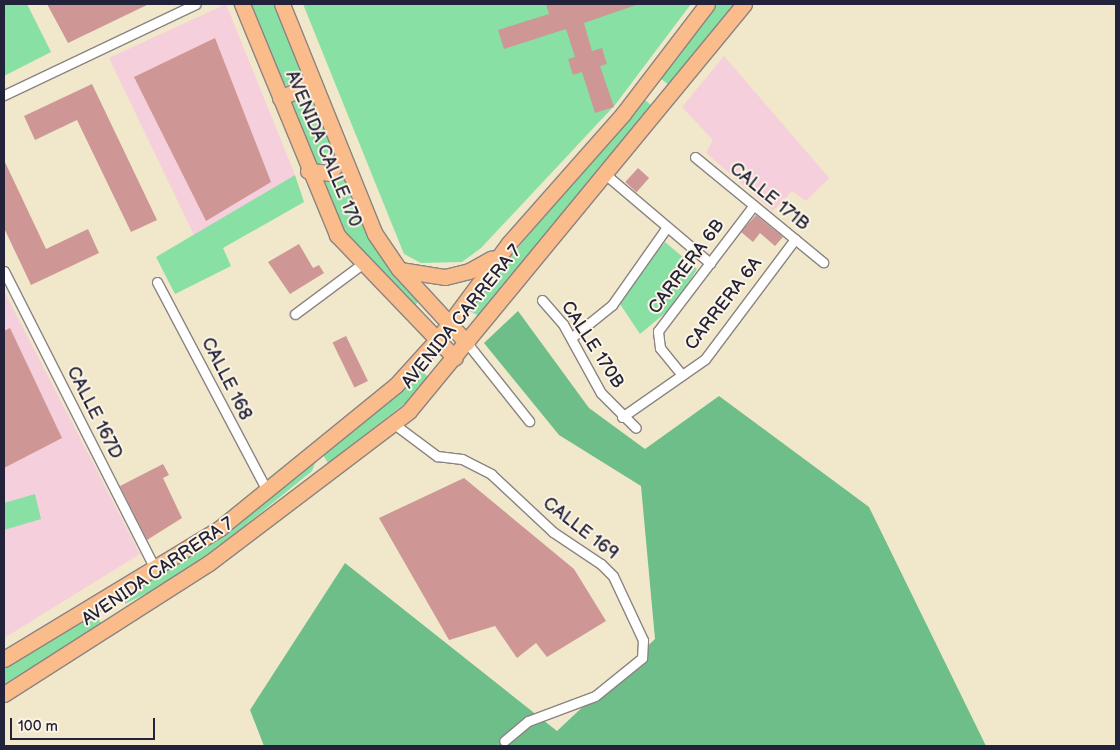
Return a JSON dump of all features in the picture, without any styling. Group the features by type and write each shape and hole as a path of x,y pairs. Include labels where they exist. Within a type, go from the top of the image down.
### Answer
{"main road":[{"name":"AVENIDA CALLE 170","path":"242,4 308,171 333,228 362,264 455,358"},
{"name":"AVENIDA CALLE 170","path":"282,4 367,219 399,269 467,343"},
{"name":"AVENIDA CARRERA 7","path":"4,659 220,528 311,456 396,385 437,340 500,254 646,86 707,4"},
{"name":"AVENIDA CARRERA 7","path":"4,694 121,622 394,424 455,358 744,4"},
{"path":"280,98 314,83"},
{"path":"646,86 665,100"},
{"path":"308,171 329,173 342,158"},
{"path":"399,269 425,276 457,275 500,254"},
{"path":"311,456 321,461 322,477"},
{"path":"107,598 121,622"}],"street":[{"path":"4,95 196,4"},
{"name":"CALLE 171B","path":"695,157 823,262"},
{"path":"605,174 710,263"},
{"name":"CARRERA 6B","path":"682,375 660,348 658,332 754,205"},
{"path":"571,338 612,306 667,226"},
{"name":"CARRERA 6A","path":"622,417 704,359 796,239"},
{"path":"296,314 362,264"},
{"name":"CALLE 167D","path":"4,271 155,569"},
{"name":"CALLE 168","path":"157,282 267,491"},
{"name":"CALLE 170B","path":"542,300 571,338 601,393 622,417 636,428"},
{"path":"467,343 529,421"},
{"name":"CALLE 169","path":"394,424 437,456 462,459 491,474 552,532 600,564 613,576 643,640 642,658 595,696 528,721 504,741"}],"shaded area":[{"path":"226,4 295,175 194,235 109,58"},
{"path":"724,56 829,178 806,201 792,191 773,211 706,153 713,140 682,107"},
{"path":"4,291 140,554 4,638"}],"green space":[{"path":"4,4 27,4 51,52 4,76"},
{"path":"249,4 276,4 304,81 291,87 282,84"},
{"path":"303,4 691,4 615,105 481,248 462,262 421,263 404,254"},
{"path":"716,4 735,4 669,85 660,78"},
{"path":"308,91 335,154 321,164 314,165 291,103"},
{"path":"644,99 652,106 479,316 466,309"},
{"path":"342,171 422,297 413,308 345,236 320,181"},
{"path":"295,175 304,202 223,248 231,266 175,294 156,257"},
{"path":"665,242 697,269 675,305 640,334 618,301"},
{"path":"518,311 589,408 645,449 719,396 869,507 986,746 264,746 250,710 345,563 557,731 655,639 641,486 559,435 484,343"},
{"path":"421,370 430,379 417,394 328,463 322,453"},
{"path":"316,461 312,471 237,532 171,581 125,604 124,597 207,546"},
{"path":"35,494 41,519 4,530 4,503"},
{"path":"95,613 103,626 4,684 4,668"}],"building":[{"path":"47,4 149,4 68,43"},
{"path":"546,4 639,4 584,23 592,51 602,48 607,64 600,66 614,107 595,113 582,72 573,75 568,59 575,57 566,29 504,49 498,30 549,14"},
{"path":"215,38 271,182 206,221 134,77"},
{"path":"92,84 157,220 131,232 77,120 35,140 24,116"},
{"path":"4,160 46,249 88,229 99,253 31,285 4,228"},
{"path":"638,168 649,178 636,192 625,182"},
{"path":"756,215 783,237 775,246 760,233 753,242 741,232"},
{"path":"299,244 313,268 319,265 324,273 290,294 268,262"},
{"path":"10,328 62,438 4,468 4,331"},
{"path":"346,336 368,381 354,388 333,343"},
{"path":"163,464 169,475 163,478 182,518 147,540 120,486"},
{"path":"464,478 574,569 606,621 547,657 536,643 517,658 495,626 449,640 379,518"}]}
